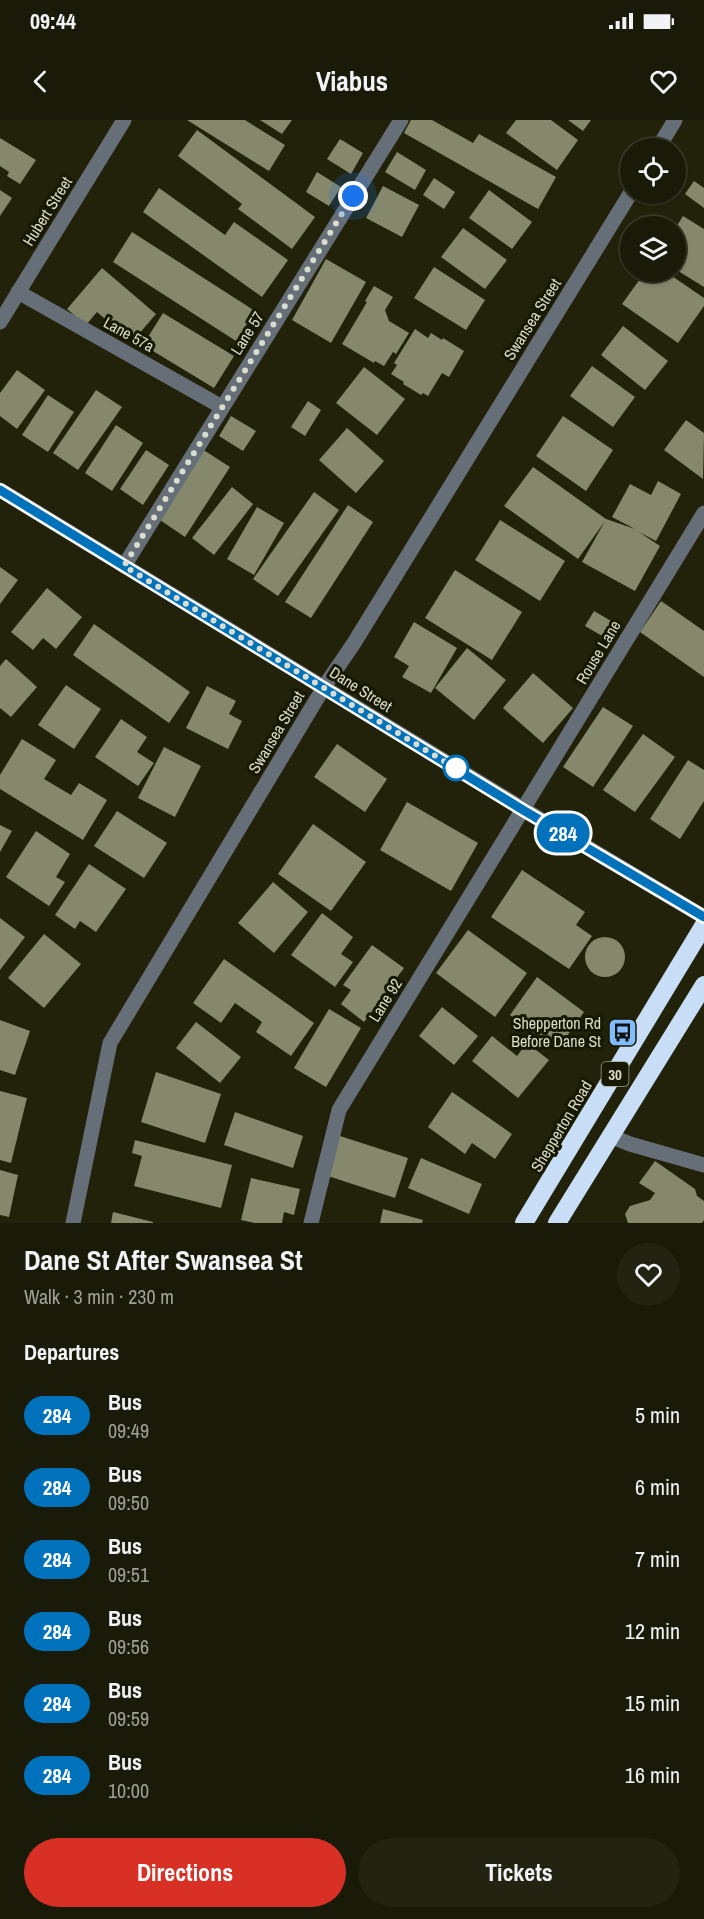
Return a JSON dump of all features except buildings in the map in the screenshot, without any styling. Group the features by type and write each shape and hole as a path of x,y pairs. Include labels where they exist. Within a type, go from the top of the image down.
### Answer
{"highway":[{"name":"Shepperton Road","path":"524,1223 704,925"},
{"name":"30","path":"557,1223 704,985"}],"street":[{"name":"Hubert Street","path":"0,322 124,120"},
{"name":"Lane 57","path":"124,566 401,120"},
{"path":"664,138 675,120"},
{"name":"Swansea Street","path":"73,1223 110,1043 324,687 354,643 624,204"},
{"name":"Lane 57a","path":"18,292 222,407"},
{"name":"Dane Street","path":"0,490 523,810 704,917"},
{"name":"Rouse Lane","path":"523,810 704,513"},
{"name":"Lane 92","path":"312,1223 339,1110 523,810"},
{"path":"610,1136 704,1165"}],"bus line":[{"name":"284","path":"0,490 523,810 704,917"}],"place":[{"name":"Shepperton Rd Before Dane St","path":"622,1032"}],"route":[{"path":"353,196 124,566 465,774 456,768"}]}
